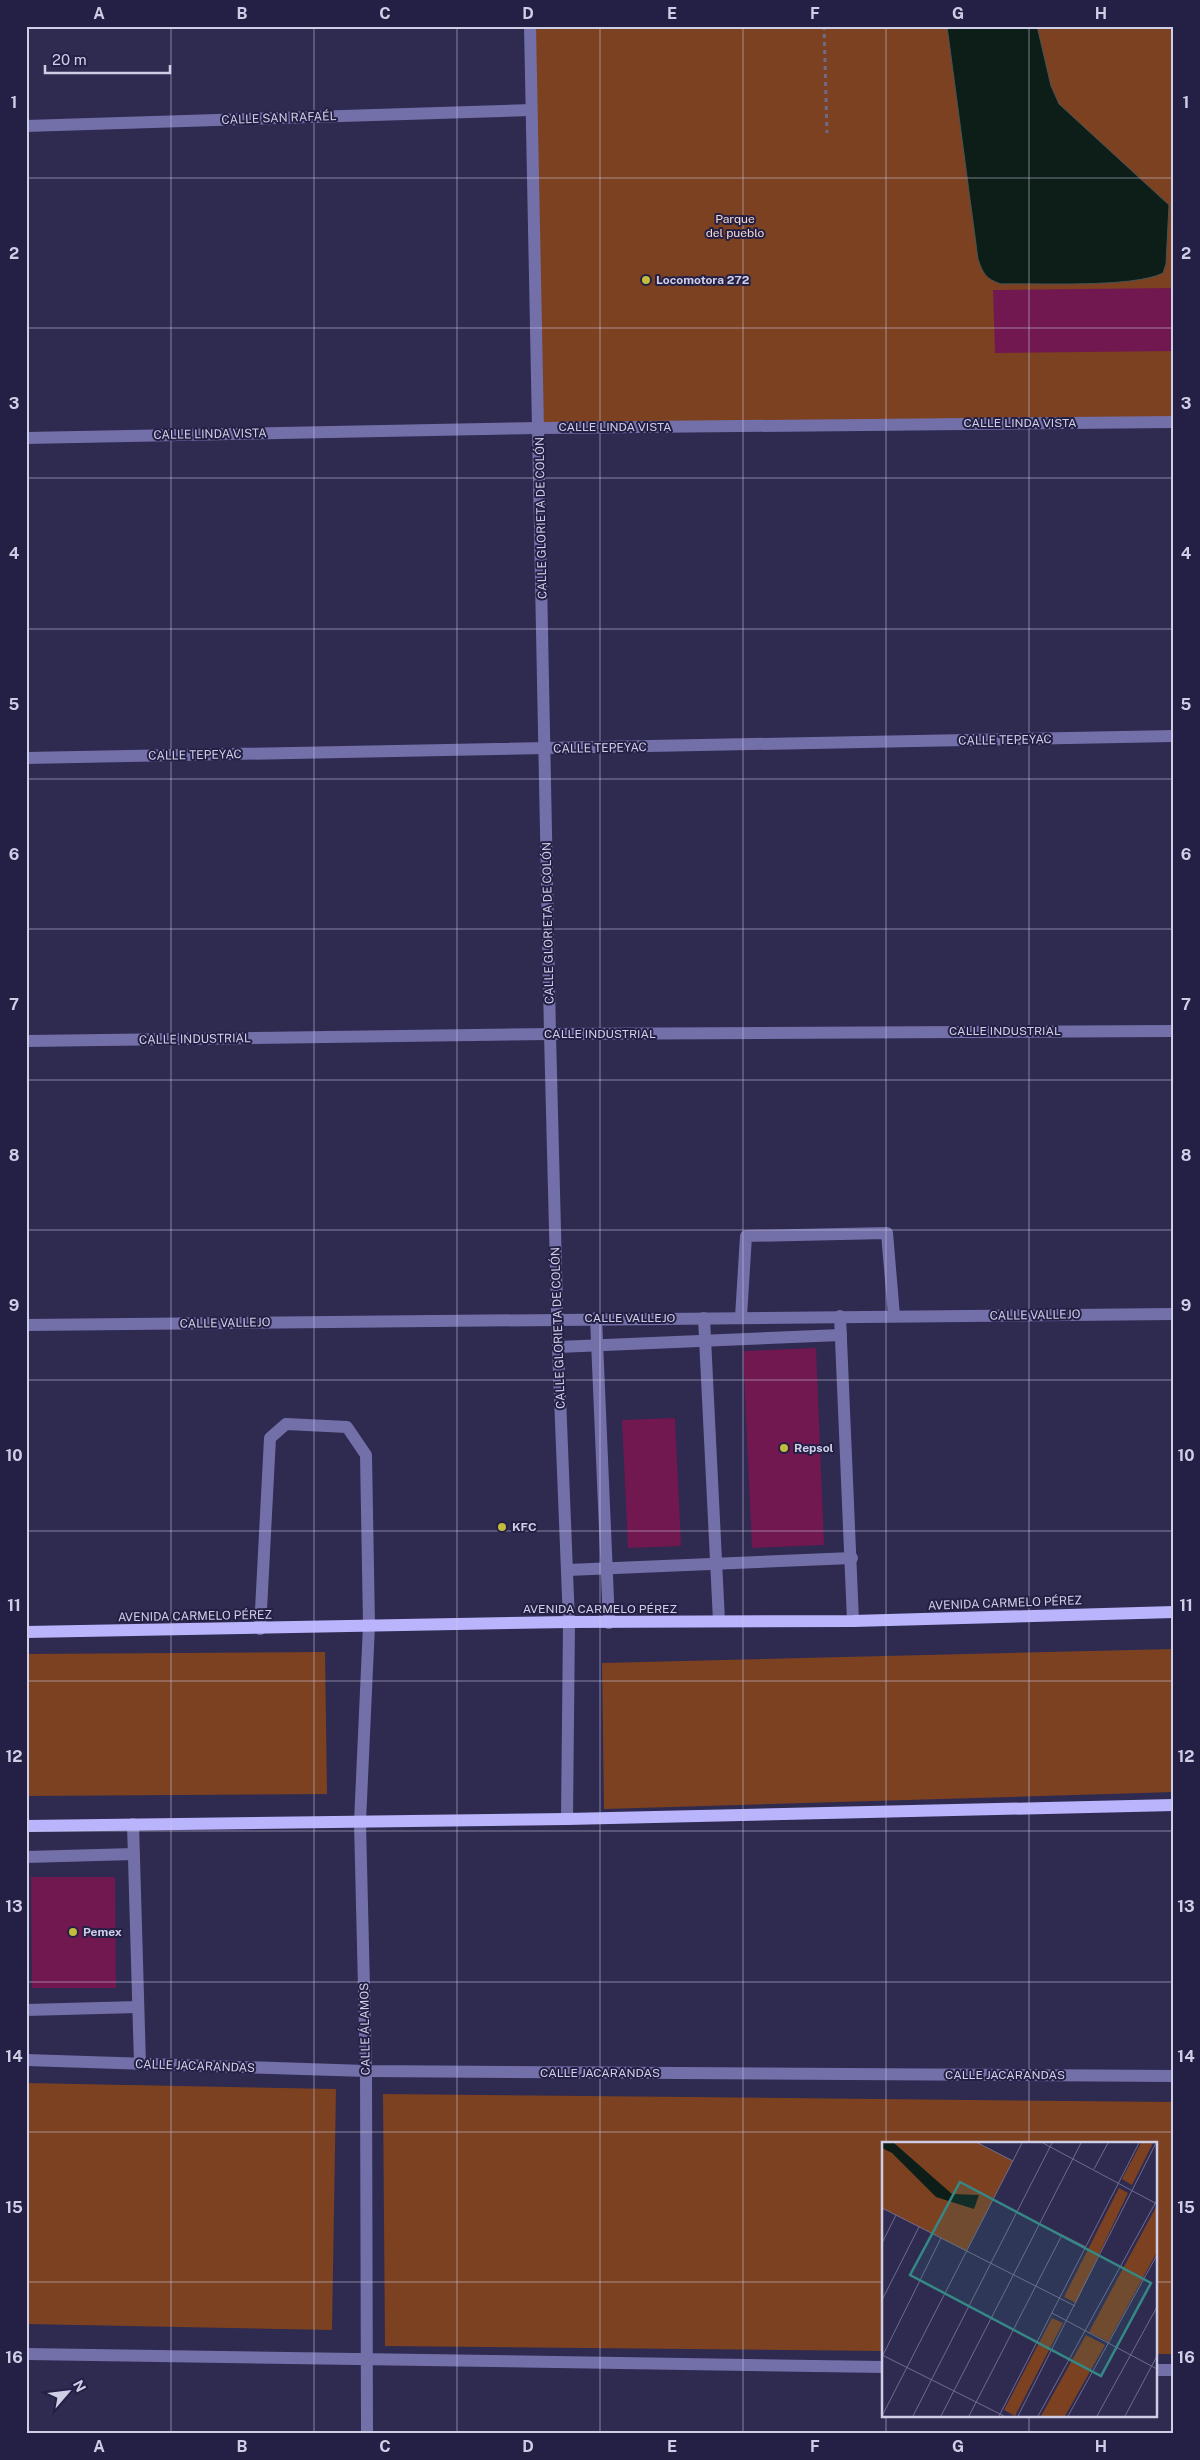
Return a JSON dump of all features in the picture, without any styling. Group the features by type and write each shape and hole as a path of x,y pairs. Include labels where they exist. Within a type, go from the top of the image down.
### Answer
{"main road":[{"name":"AVENIDA CARMELO PÉREZ","path":"26,1632 569,1622 853,1621 1174,1612"},
{"path":"26,1826 567,1819 1174,1805"}],"street":[{"name":"CALLE GLORIETA DE COLÓN","path":"530,26 546,749 550,1034 558,1347 568,1570 567,1819"},
{"name":"CALLE SAN RAFAÉL","path":"26,126 531,110"},
{"name":"CALLE LINDA VISTA","path":"26,438 539,428 1174,422"},
{"name":"CALLE TEPEYAC","path":"26,758 1174,736"},
{"name":"CALLE INDUSTRIAL","path":"26,1041 550,1034 1174,1030"},
{"path":"741,1318 746,1236 887,1233 894,1316"},
{"name":"CALLE VALLEJO","path":"26,1325 596,1318 1174,1314"},
{"path":"840,1316 852,1558 853,1621"},
{"path":"596,1318 609,1623"},
{"path":"704,1318 719,1621"},
{"path":"558,1347 840,1335"},
{"name":"CALLE ÁLAMOS","path":"260,1629 270,1438 286,1424 347,1427 366,1454 368,1625 360,1822 366,2071 366,2434"},
{"path":"568,1570 852,1558"},
{"path":"132,1824 140,2064"},
{"path":"26,1857 134,1854"},
{"path":"26,2010 138,2008"},
{"name":"CALLE JACARANDAS","path":"26,2060 366,2071 1174,2076"},
{"path":"26,2354 882,2367"},
{"path":"1158,2370 1174,2370"}],"path":[{"path":"824,26 827,133"}],"green space":[{"name":"Parque del pueblo","path":"531,26 1174,26 1174,422 539,428"},
{"path":"1174,1649 1174,1792 604,1809 602,1663"},
{"path":"325,1652 327,1794 26,1796 26,1654"},
{"path":"26,2083 336,2089 332,2330 26,2324"},
{"path":"383,2094 1174,2102 1174,2354 1158,2354 1158,2142 882,2142 882,2351 385,2346"}],"shaded area":[{"path":"947,26 1037,26 1051,86 1059,104 1169,205 1166,264 1163,273 1131,281 1085,284 1001,284 986,275 978,259"}],"building":[{"path":"1174,288 1174,351 995,353 993,290"},
{"name":"Repsol","path":"816,1348 824,1545 752,1548 743,1351"},
{"path":"675,1418 681,1546 628,1548 622,1420"},
{"name":"Pemex","path":"31,1877 115,1877 116,1988 32,1988"}],"place":[{"name":"Locomotora 272","path":"646,280"},
{"name":"Repsol","path":"784,1448"},
{"name":"KFC","path":"502,1527"},
{"name":"Pemex","path":"73,1932"}]}
